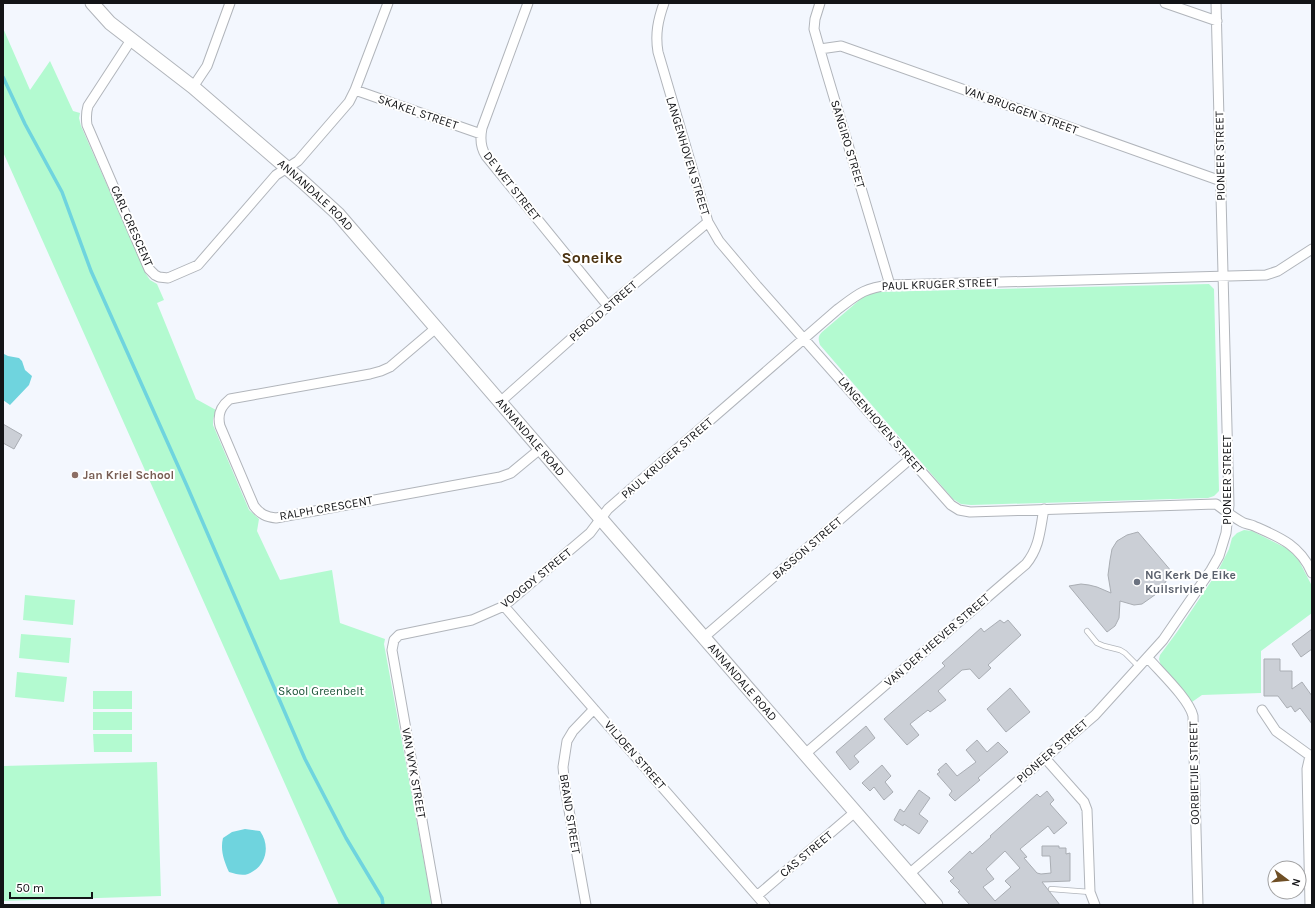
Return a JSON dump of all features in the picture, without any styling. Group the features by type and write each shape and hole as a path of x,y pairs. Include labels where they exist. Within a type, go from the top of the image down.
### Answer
{"street":[{"name":"ANNANDALE ROAD","path":"92,3 110,23 193,87 338,214 600,519 936,905"},
{"path":"193,87 207,66 230,3"},
{"name":"CARL CRESCENT","path":"131,40 88,106 86,120 149,269 155,275 164,279 198,265 276,175 298,161 349,102 388,3"},
{"path":"481,134 528,3"},
{"name":"LANGENHOVEN STREET","path":"664,3 656,33 658,52 708,222 726,250 951,504 959,510 970,512 1216,504 1242,522 1288,542 1311,566"},
{"name":"SANGIRO STREET","path":"820,3 814,24 820,49 890,285"},
{"path":"1165,3 1217,21"},
{"name":"PIONEER STREET","path":"909,874 1044,757 1095,715 1148,658 1168,634 1211,570 1223,545 1229,513 1216,3"},
{"name":"VAN BRUGGEN STREET","path":"820,49 841,46 1221,181"},
{"name":"SKAKEL STREET","path":"355,90 481,134"},
{"name":"DE WET STREET","path":"481,134 481,145 486,156 608,306"},
{"name":"PEROLD STREET","path":"500,402 608,306 708,222"},
{"name":"PAUL KRUGER STREET","path":"600,519 608,509 838,309 858,294 871,288 890,285 1258,276 1273,273 1312,249"},
{"name":"RALPH CRESCENT","path":"436,328 390,367 381,371 230,399 226,402 220,410 220,426 257,510 264,515 276,518 500,476 511,473 540,449"},
{"name":"BASSON STREET","path":"703,638 910,459"},
{"name":"VAN DER HEEVER STREET","path":"804,754 1026,564 1032,557 1037,546 1044,509"},
{"name":"VOOGDY STREET","path":"394,640 399,635 472,620 504,606 590,533 600,519"},
{"name":"VILJOEN STREET","path":"504,606 766,905"},
{"name":"VAN WYK STREET","path":"394,640 392,650 393,658 437,905"},
{"name":"OORBIETJIE STREET","path":"1148,658 1186,701 1192,711 1198,905"},
{"name":"BRAND STREET","path":"586,905 565,788 563,767 567,741 573,731 594,709"},
{"path":"1262,710 1276,731 1311,757 1307,769 1311,905"},
{"path":"1044,757 1081,799 1087,810 1090,892 1095,905"},
{"name":"CAS STREET","path":"758,895 855,812"}],"lane":[{"path":"1087,631 1097,643 1120,650 1125,653 1138,667"},
{"path":"1051,889 1090,892"}],"green space":[{"name":"Skool Greenbelt","path":"3,28 30,90 50,61 73,111 80,113 79,118 81,126 146,274 150,280 157,284 164,300 157,303 196,399 216,410 213,425 249,510 259,519 257,531 280,580 332,570 340,623 385,639 384,644 432,905 339,905 3,152"},
{"path":"1209,284 1214,289 1219,491 1214,496 1208,498 971,505 961,504 953,499 820,345 819,341 819,336 822,332 863,297 875,292"},
{"path":"1244,530 1252,531 1288,549 1298,559 1312,586 1312,613 1261,651 1261,693 1202,695 1192,702 1161,666 1159,659 1160,655 1218,571 1229,549 1232,538 1237,533"},
{"path":"25,595 75,600 73,625 23,620"},
{"path":"21,634 71,638 69,663 19,658"},
{"path":"17,672 67,677 64,702 15,697"},
{"path":"93,691 132,691 132,709 93,709"},
{"path":"93,712 132,712 132,730 93,730"},
{"path":"93,734 132,734 132,752 94,752"},
{"path":"157,762 161,896 3,901 3,766"}],"water":[{"path":"3,335 4,354 19,358 22,361 25,370 32,376 29,385 10,405 3,400"},
{"path":"245,829 260,831 266,849 263,861 259,866 254,871 246,875 241,875 229,872 223,855 222,842 223,838 232,832"}],"building":[{"path":"3,424 22,435 14,449 3,443"},
{"name":"NG Kerk De Eike Kuilsrivier","path":"1138,532 1172,572 1159,592 1142,604 1134,605 1120,601 1119,618 1115,626 1107,632 1069,586 1081,584 1089,585 1111,593 1108,575 1112,549 1117,541 1127,535"},
{"path":"1000,620 1004,623 1008,620 1021,635 988,665 991,668 979,679 970,669 962,670 938,691 946,700 930,712 928,710 910,724 919,735 907,745 884,719 945,666 942,663 981,628 984,632"},
{"path":"1312,629 1312,649 1301,657 1292,644"},
{"path":"1264,659 1280,659 1280,671 1292,671 1292,689 1302,682 1312,696 1312,724 1300,708 1295,712 1291,706 1287,708 1278,696 1264,696"},
{"path":"1010,688 1030,712 1006,732 987,709"},
{"path":"866,726 875,738 854,756 859,762 850,770 836,752"},
{"path":"977,740 987,752 998,742 1008,752 978,778 980,780 955,801 949,795 952,791 937,774 940,772 938,770 946,763 957,776 976,762 966,750"},
{"path":"882,765 891,776 885,782 893,792 884,800 874,787 870,791 862,783"},
{"path":"919,790 930,798 919,814 928,821 919,834 904,824 903,826 894,820 900,809 904,812"},
{"path":"1047,791 1054,800 1050,804 1067,823 1054,834 1048,826 1020,849 1027,857 1024,858 1037,873 1041,874 1051,873 1050,856 1042,856 1042,846 1059,846 1059,848 1066,848 1066,854 1070,853 1070,881 1042,882 1060,905 970,905 958,892 960,891 950,881 954,878 948,872 970,851 972,854 1037,794 1040,797","holes":["1005,851 1020,868 1005,881 1011,887 995,901 983,887 994,879 986,869"]}],"waterway":[{"path":"3,77 25,124 62,192 91,271 187,486 305,759 346,838 382,898 383,905"}],"place":[{"name":"Jan Kriel School","path":"75,475"},
{"name":"NG Kerk De Eike Kuilsrivier","path":"1137,582"}],"district":[{"name":"Soneike","path":"592,257"}]}
